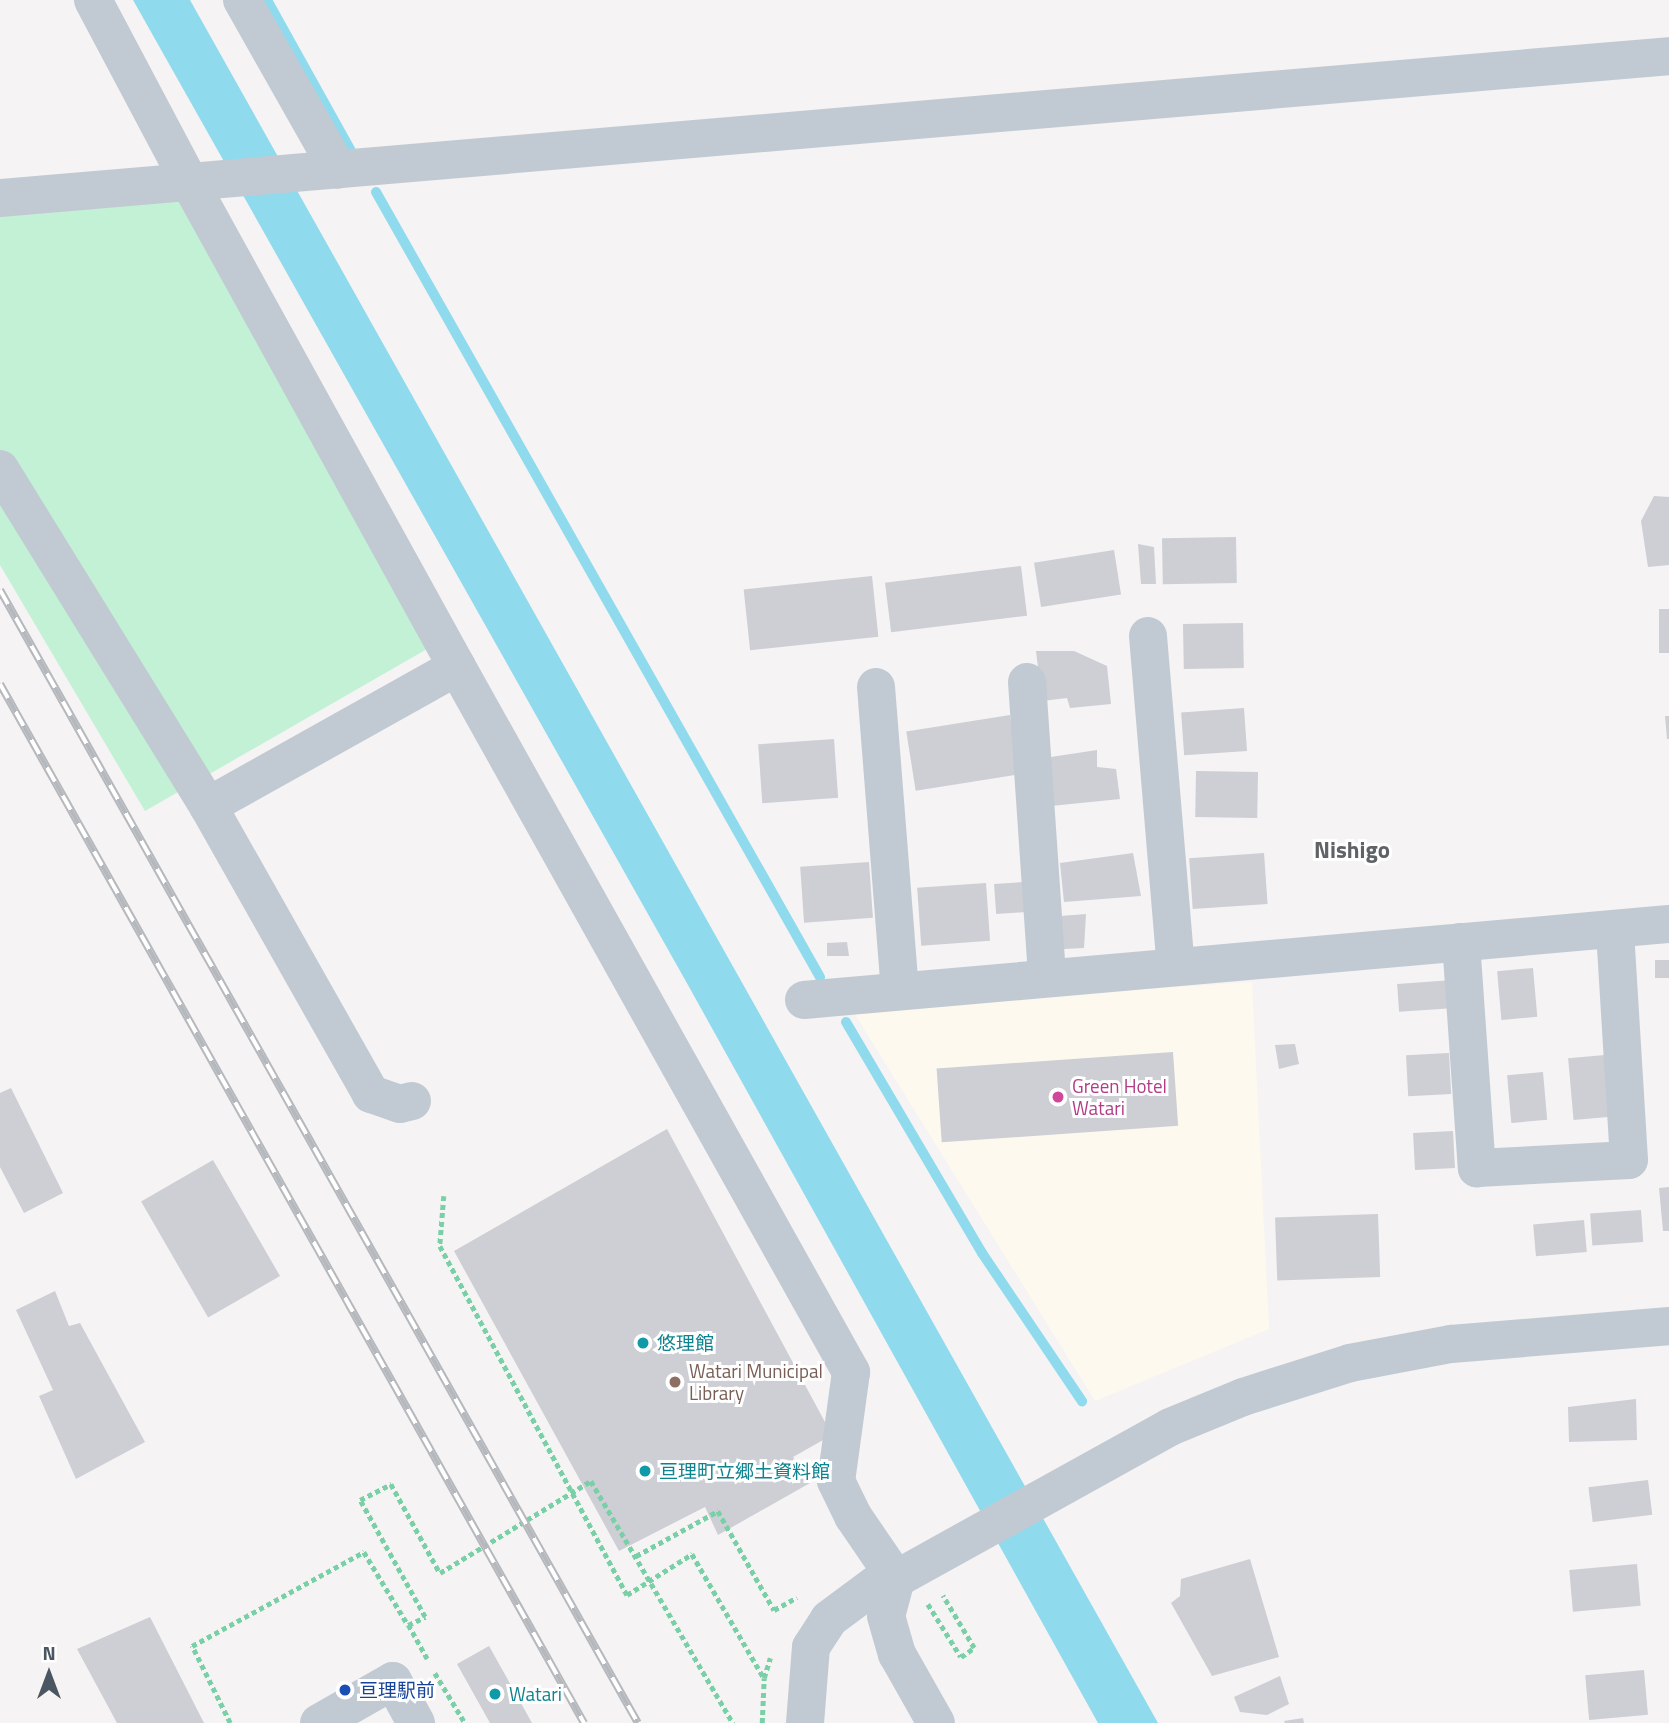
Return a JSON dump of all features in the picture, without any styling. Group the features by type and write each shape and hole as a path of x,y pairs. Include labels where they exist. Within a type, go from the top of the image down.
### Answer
{"street":[{"path":"93,0 205,181 457,667 851,1372 836,1481 853,1516 896,1579 886,1616 897,1654 936,1723"},
{"path":"242,0 327,172"},
{"path":"0,198 1669,56"},
{"path":"0,469 208,806 371,1094 400,1104 412,1101"},
{"path":"1148,636 1176,966"},
{"path":"208,806 457,667"},
{"path":"1027,682 1047,978"},
{"path":"876,687 900,990"},
{"path":"804,1000 1669,924"},
{"path":"1461,942 1477,1168 1629,1160 1615,929"},
{"path":"805,1723 811,1647 830,1619 875,1585 896,1579 1170,1427 1242,1397 1350,1363 1451,1344 1669,1326"},
{"path":"319,1723 393,1681 416,1723"}],"path":[{"path":"444,1196 440,1246 627,1595 692,1554 764,1678"},
{"path":"408,1625 425,1617 360,1500 391,1484 440,1573 591,1481 733,1723"},
{"path":"636,1556 718,1511 775,1610"},
{"path":"230,1723 192,1646 364,1552 465,1723"}],"shaded area":[{"path":"1252,982 1269,1329 1095,1401 854,1013 901,1005"}],"green space":[{"path":"185,195 434,645 145,811 0,565 0,212"}],"water":[{"path":"133,0 190,0 1158,1723 1098,1723 688,985"}],"building":[{"path":"1654,496 1669,497 1669,565 1648,567 1641,521"},
{"path":"1236,537 1237,583 1163,584 1162,538"},
{"path":"1138,544 1154,547 1156,584 1141,584"},
{"path":"1114,550 1121,594 1041,607 1034,563"},
{"path":"1021,566 1027,616 891,632 885,583"},
{"path":"872,576 878,637 750,650 744,589"},
{"path":"1659,609 1669,609 1669,653 1659,653"},
{"path":"1243,623 1244,668 1184,669 1183,624"},
{"path":"1036,651 1074,651 1107,666 1111,704 1070,708 1067,698 1042,701"},
{"path":"1244,708 1247,751 1184,755 1181,712"},
{"path":"1010,715 1019,774 916,791 906,731"},
{"path":"1665,716 1669,716 1669,739 1667,739"},
{"path":"834,739 838,798 762,803 758,744"},
{"path":"1097,750 1097,767 1116,769 1120,799 1051,806 1051,757"},
{"path":"1196,771 1258,772 1257,818 1195,817"},
{"path":"1133,853 1141,896 1064,902 1060,863"},
{"path":"1264,853 1268,904 1193,909 1189,858"},
{"path":"869,862 873,918 804,923 800,867"},
{"path":"1024,882 1026,912 996,914 994,884"},
{"path":"986,883 990,941 921,946 917,888"},
{"path":"1086,914 1084,948 1064,949 1060,916"},
{"path":"847,942 849,956 827,956 827,943"},
{"path":"1655,960 1669,960 1669,978 1655,978"},
{"path":"1533,968 1537,1017 1501,1020 1497,971"},
{"path":"1453,980 1455,1008 1399,1012 1397,984"},
{"path":"1295,1044 1299,1064 1279,1069 1275,1045"},
{"name":"Green Hotel Watari","path":"1173,1052 1178,1126 942,1142 937,1069"},
{"path":"1449,1053 1451,1094 1408,1096 1406,1055"},
{"path":"1605,1055 1610,1117 1574,1120 1568,1058"},
{"path":"1543,1072 1547,1120 1511,1123 1507,1075"},
{"path":"11,1088 63,1193 24,1213 0,1167 0,1093"},
{"name":"悠理館","path":"667,1129 832,1435 793,1457 810,1483 718,1535 705,1507 619,1551 454,1251"},
{"path":"1453,1131 1455,1168 1415,1170 1413,1133"},
{"path":"213,1160 280,1276 208,1318 141,1202"},
{"path":"1669,1187 1669,1231 1663,1231 1659,1188"},
{"path":"1641,1210 1643,1242 1592,1245 1590,1214"},
{"path":"1378,1214 1380,1277 1277,1281 1275,1218"},
{"path":"1584,1220 1587,1252 1536,1256 1533,1224"},
{"path":"55,1291 69,1326 80,1323 145,1442 76,1479 39,1396 53,1390 16,1310"},
{"path":"1636,1399 1637,1440 1569,1442 1568,1407"},
{"path":"1648,1480 1652,1515 1593,1522 1588,1487"},
{"path":"1250,1559 1279,1657 1212,1676 1171,1603 1180,1596 1181,1579"},
{"path":"1637,1564 1641,1606 1573,1612 1569,1570"},
{"path":"150,1617 204,1723 117,1723 77,1649"},
{"name":"Watari","path":"489,1646 532,1723 490,1723 457,1664"},
{"path":"1644,1670 1648,1715 1589,1720 1585,1675"},
{"path":"1280,1676 1289,1704 1267,1715 1240,1712 1234,1697"},
{"path":"1303,1718 1304,1723 1284,1721"}],"waterway":[{"path":"267,0 350,149"},
{"path":"376,192 820,977"},
{"path":"846,1022 982,1253 1082,1401"}],"railway":[{"path":"0,590 638,1723"},
{"path":"0,684 584,1723"}],"place":[{"name":"Green Hotel Watari","path":"1058,1097"},
{"name":"悠理館","path":"643,1343"},
{"name":"Watari Municipal Library","path":"675,1382"},
{"name":"亘理町立郷土資料館","path":"645,1471"},
{"name":"亘理駅前","path":"345,1690"},
{"name":"Watari","path":"495,1694"}],"district":[{"name":"Nishigo","path":"1352,850"}]}
